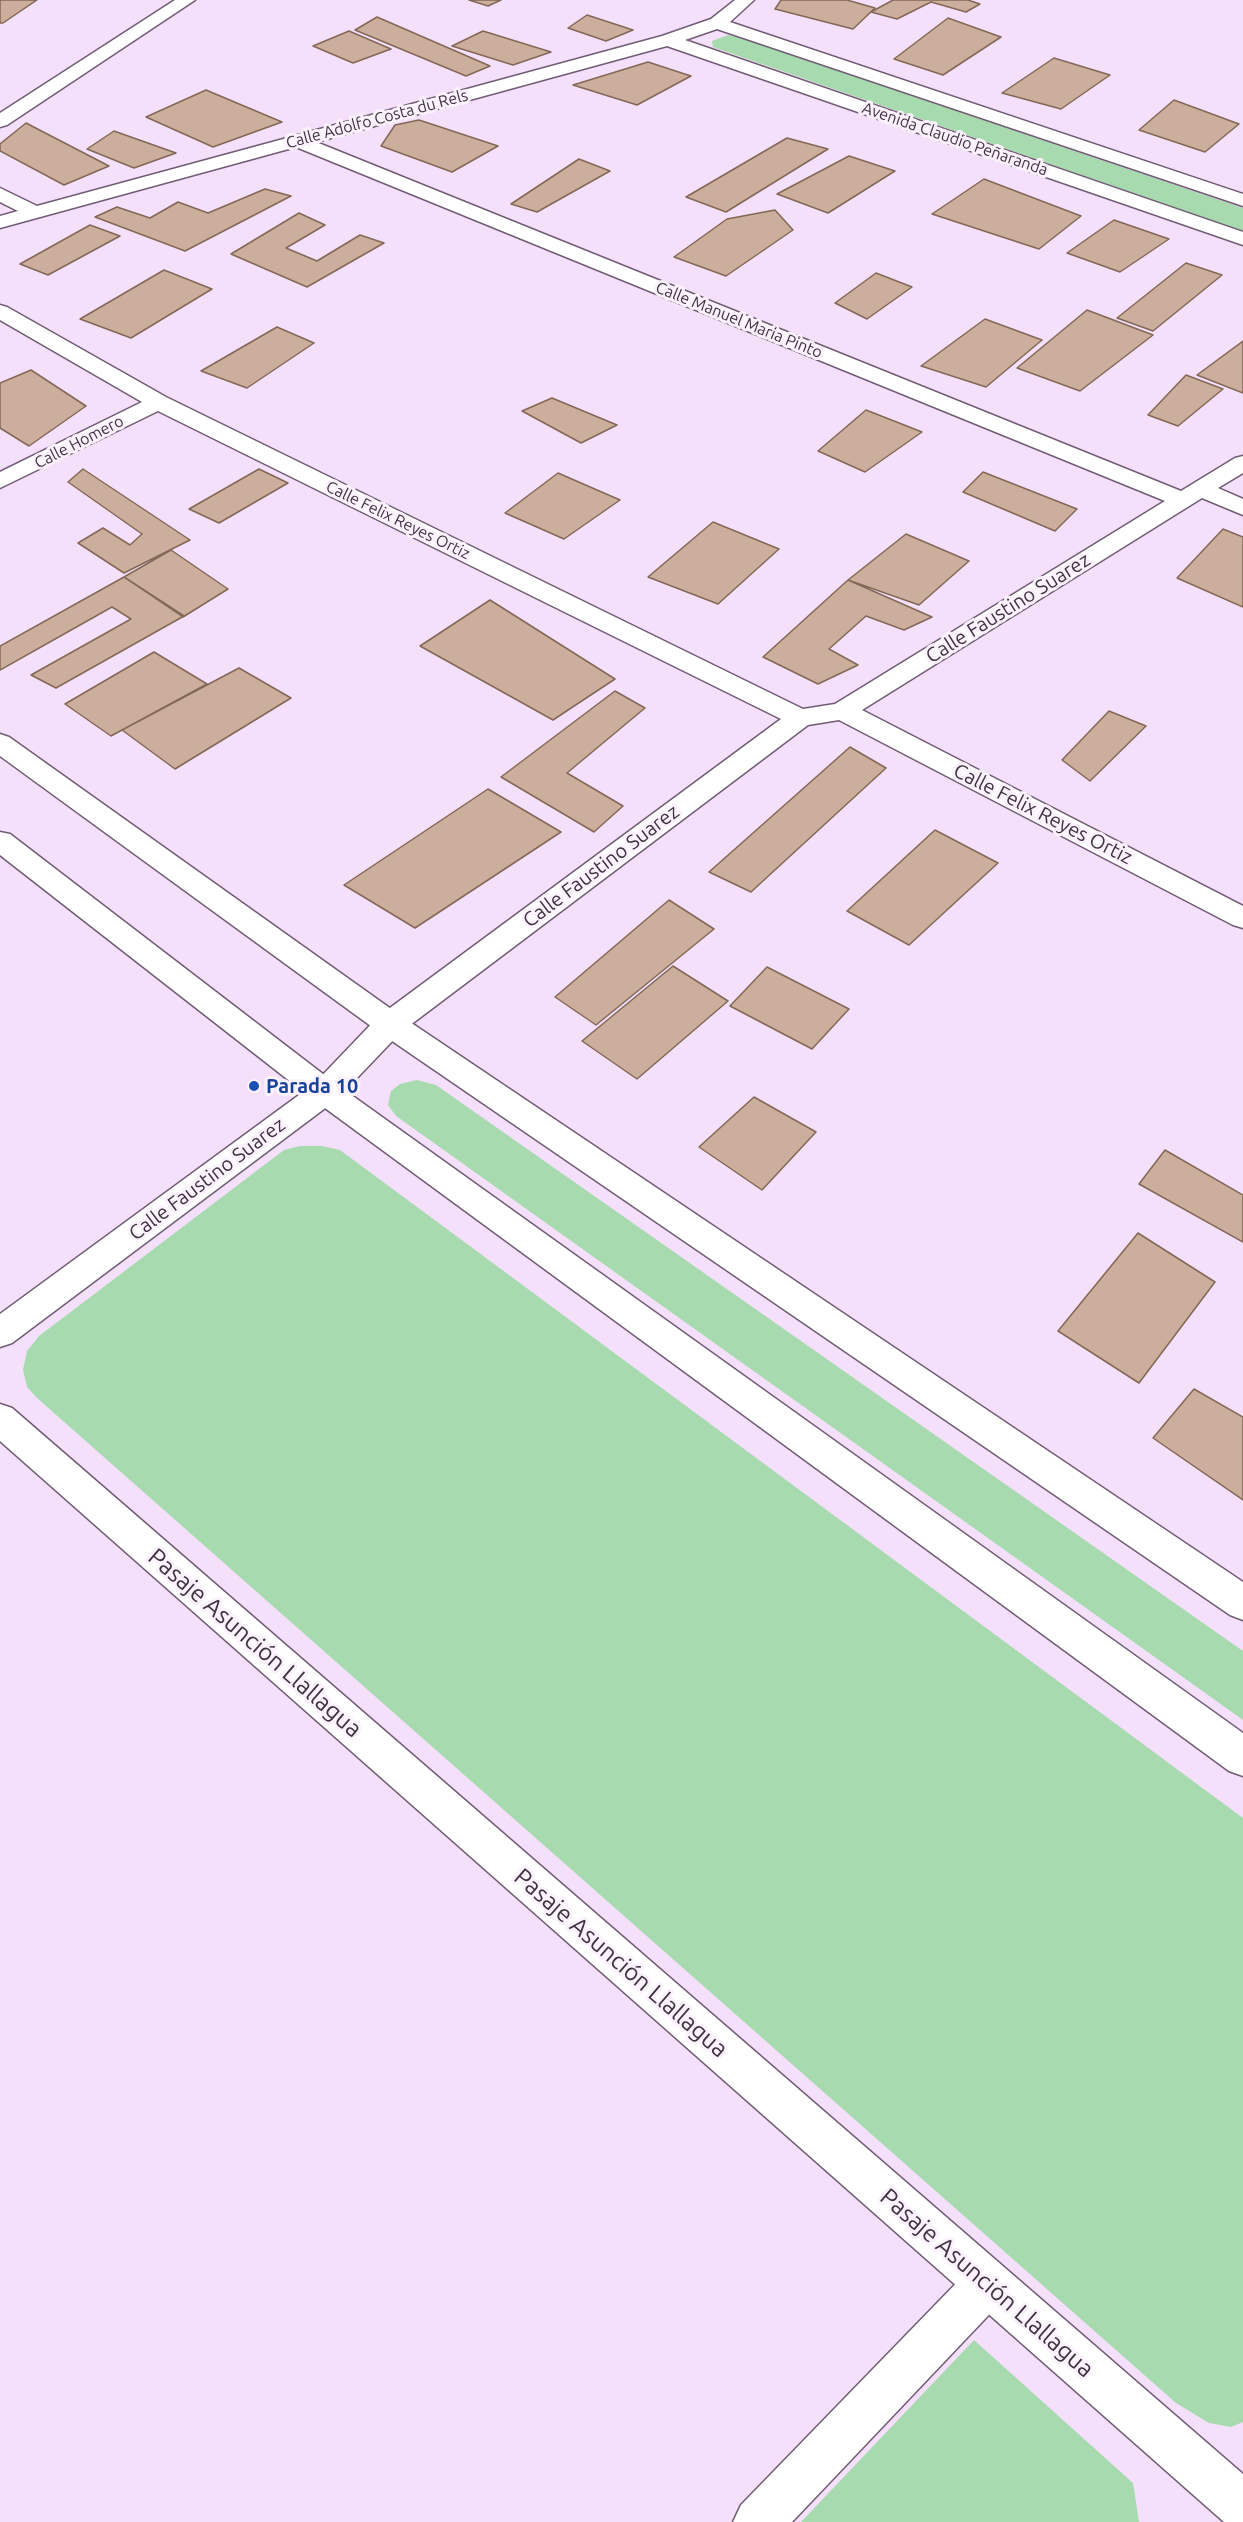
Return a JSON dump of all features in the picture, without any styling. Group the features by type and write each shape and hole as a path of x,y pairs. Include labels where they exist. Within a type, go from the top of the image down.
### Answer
{"street":[{"path":"0,121 187,0"},
{"name":"Calle Adolfo Costa du Rels","path":"0,222 668,40 717,23 746,0"},
{"name":"Avenida Claudio Peñaranda","path":"717,23 1243,200"},
{"name":"Avenida Claudio Peñaranda","path":"668,40 1243,239"},
{"name":"Calle Manuel Maria Pinto","path":"296,140 1191,494 1243,508"},
{"path":"0,194 36,213"},
{"name":"Calle Felix Reyes Ortiz","path":"0,311 158,402 800,718"},
{"name":"Calle Homero","path":"0,481 158,402"},
{"name":"Calle Faustino Suarez","path":"0,1333 325,1092 390,1024 800,718 842,711 1243,463"},
{"name":"Calle Felix Reyes Ortiz","path":"842,711 1243,918"},
{"path":"0,743 390,1024 1243,1603"},
{"path":"0,841 325,1092 1243,1757"},
{"name":"Pasaje Asunción Llallagua","path":"0,1419 1243,2506"},
{"path":"758,2522 987,2284"}],"green space":[{"path":"728,35 1243,208 1243,231 713,47 712,41"},
{"path":"417,1080 436,1085 1243,1651 1243,1720 396,1116 388,1105 391,1091 400,1084"},
{"path":"300,1146 322,1146 340,1150 1243,1818 1243,2422 1231,2427 1209,2423 1176,2403 27,1387 23,1370 27,1351 39,1336 284,1150"},
{"path":"974,2340 1133,2483 1139,2522 801,2522"}],"building":[{"path":"0,0 37,0 0,23"},
{"path":"469,0 501,0 488,6"},
{"path":"781,0 847,0 875,8 853,29 775,9"},
{"path":"893,0 968,0 980,4 966,12 931,2 897,19 871,12"},
{"path":"587,15 633,30 606,41 568,28"},
{"path":"377,17 490,66 466,76 355,30"},
{"path":"948,18 1001,37 943,75 894,59"},
{"path":"349,31 391,49 353,63 313,46"},
{"path":"483,31 551,52 513,65 452,46"},
{"path":"1054,58 1110,75 1061,109 1002,93"},
{"path":"648,62 691,76 637,105 573,85"},
{"path":"206,90 282,122 213,147 146,117"},
{"path":"1174,100 1239,124 1205,152 1139,130"},
{"path":"419,120 498,146 452,172 381,146 395,125"},
{"path":"26,123 109,166 64,185 0,151 0,144"},
{"path":"114,131 176,153 134,168 87,149"},
{"path":"787,138 828,149 726,212 686,197"},
{"path":"849,156 895,171 828,213 777,194"},
{"path":"579,159 610,171 537,212 511,204"},
{"path":"984,179 1081,216 1039,249 932,214"},
{"path":"265,189 291,196 185,251 95,217 117,207 150,218 178,202 208,213"},
{"path":"775,210 793,230 726,276 674,257 727,219"},
{"path":"299,213 325,225 286,248 317,261 360,235 384,243 307,287 231,254"},
{"path":"1114,220 1169,239 1120,272 1067,253"},
{"path":"90,225 120,236 48,275 20,264"},
{"path":"1186,263 1222,275 1153,331 1117,318"},
{"path":"164,270 212,289 131,338 80,319"},
{"path":"876,273 912,287 867,319 835,303"},
{"path":"1087,310 1153,335 1080,391 1017,368"},
{"path":"985,319 1042,340 986,387 921,366"},
{"path":"277,327 314,343 247,388 201,371"},
{"path":"1243,341 1243,393 1197,375"},
{"path":"31,370 86,406 29,446 0,428 0,383"},
{"path":"1186,375 1223,389 1178,426 1148,415"},
{"path":"552,398 617,425 581,443 522,411"},
{"path":"866,410 922,432 865,472 818,451"},
{"path":"83,469 190,540 124,573 78,543 103,528 130,545 142,534 68,482"},
{"path":"259,469 288,483 219,523 189,509"},
{"path":"983,472 1077,509 1055,531 963,492"},
{"path":"558,473 620,500 564,539 505,513"},
{"path":"713,522 779,549 718,604 648,577"},
{"path":"1223,529 1243,537 1243,607 1177,578"},
{"path":"906,534 969,561 919,605 848,580"},
{"path":"171,550 228,589 183,617 124,577"},
{"path":"124,577 184,616 56,688 31,675 131,619 112,607 0,670 0,646"},
{"path":"848,580 932,617 904,630 866,616 829,649 858,665 818,684 763,657"},
{"path":"490,600 615,679 553,720 420,646"},
{"path":"154,652 207,684 111,736 65,704"},
{"path":"239,668 291,698 175,769 122,730"},
{"path":"615,691 645,708 567,773 623,806 594,832 501,777"},
{"path":"1109,711 1146,726 1090,781 1062,760"},
{"path":"850,747 886,768 751,892 709,872"},
{"path":"488,789 561,832 415,928 344,885"},
{"path":"935,830 998,863 909,945 847,911"},
{"path":"669,900 714,929 596,1025 555,997"},
{"path":"673,966 728,1001 637,1079 582,1041"},
{"path":"767,967 849,1009 812,1049 730,1006"},
{"path":"754,1097 816,1132 762,1190 699,1147"},
{"path":"1165,1150 1243,1195 1243,1242 1139,1184"},
{"path":"1138,1233 1215,1282 1139,1383 1058,1331"},
{"path":"1194,1389 1243,1417 1243,1500 1153,1438"}],"place":[{"name":"Parada 10","path":"254,1086"}]}
